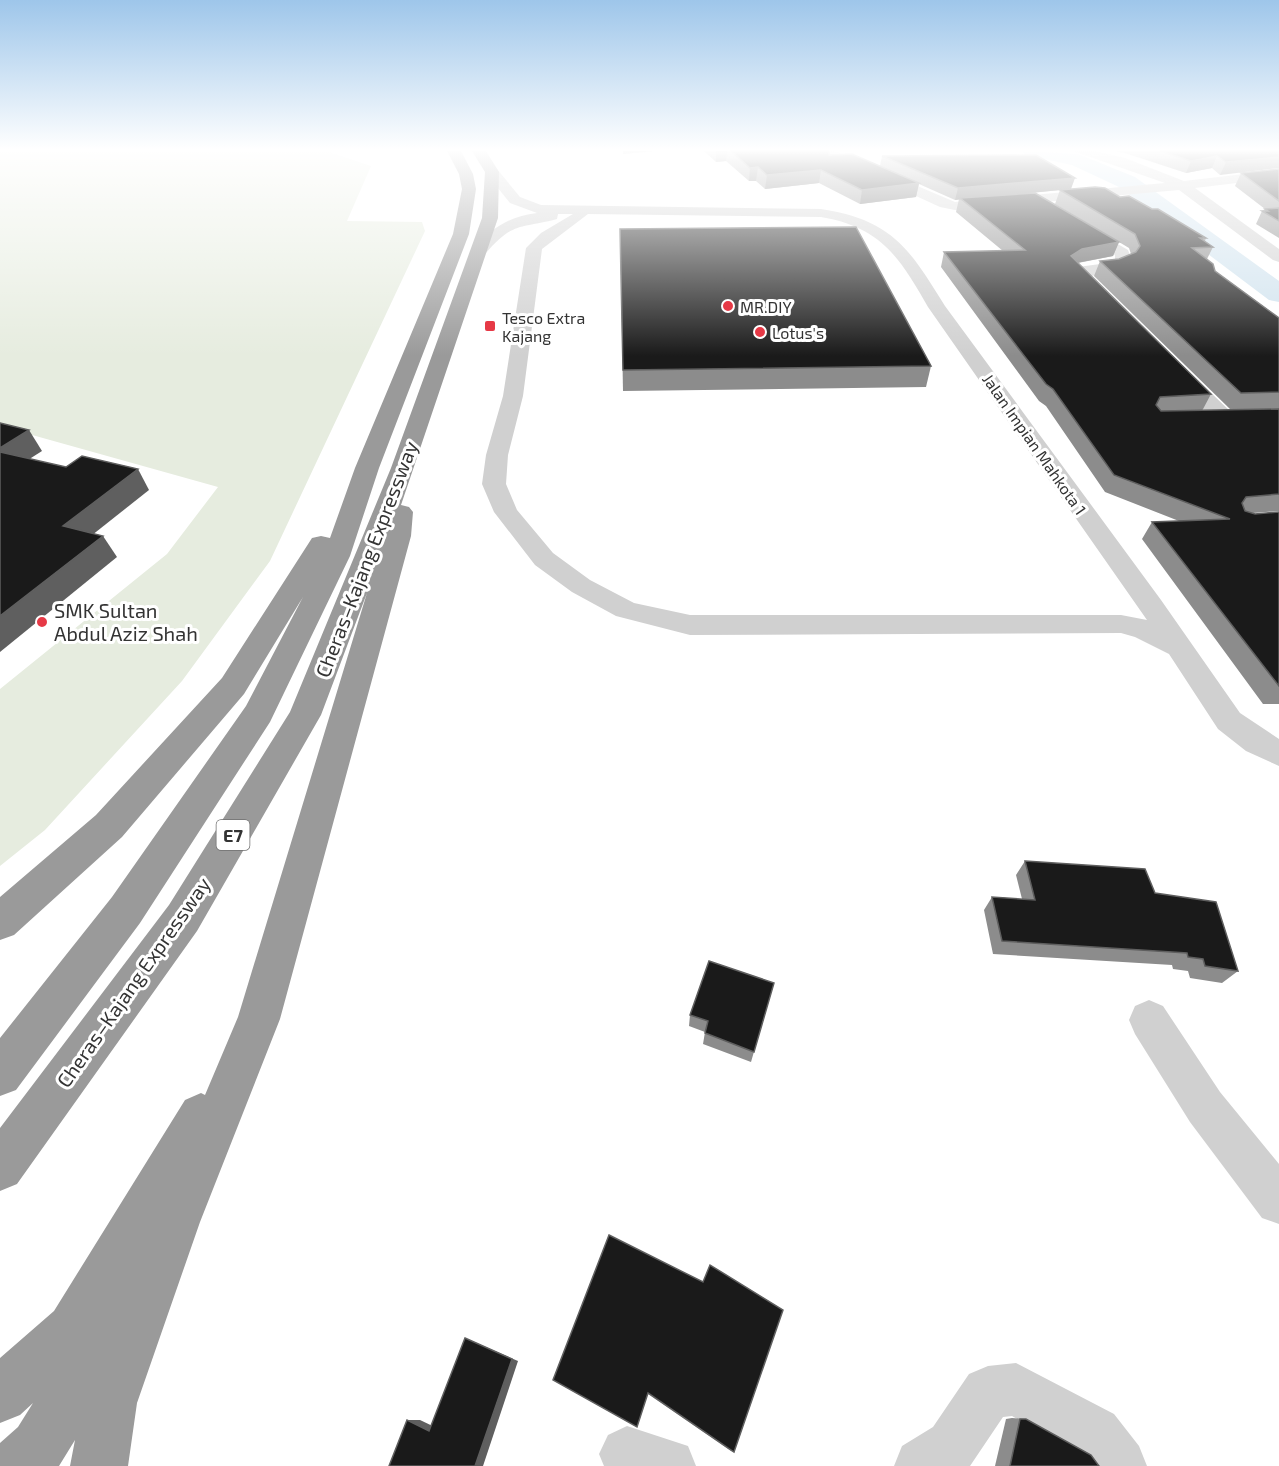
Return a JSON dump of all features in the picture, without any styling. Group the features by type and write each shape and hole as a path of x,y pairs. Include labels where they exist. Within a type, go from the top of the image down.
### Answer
{"highway":[{"name":"Cheras–Kajang Expressway","path":"0,1167 183,918 305,715 385,468 396,396 461,234 464,219"},
{"name":"Cheras–Kajang Expressway","path":"0,1074 126,910 259,713 337,556 427,396 490,219"},
{"path":"0,922 109,826 233,686 385,468"},
{"path":"99,1466 110,1402 175,1222 259,1019 398,536 385,468"},
{"path":"0,1395 73,1330 259,1019"},
{"path":"18,1466 38,1446 175,1222"}],"street":[{"path":"479,251 494,233 509,224 523,219"},
{"path":"571,219 546,236 534,248 513,396 497,454 494,484 506,512 544,560 581,586 626,610 690,625 1121,624 1143,629 1178,647"},
{"name":"Jalan Impian Mahkota 1","path":"858,219 869,224 898,247 937,307 1151,606 1229,722 1257,742 1279,753"},
{"path":"1068,219 1122,253 1124,261 1112,267 1076,271 1092,286"},
{"path":"1228,219 1279,257"},
{"path":"509,224 527,222 543,225 547,230 546,236"},
{"path":"1166,361 1225,419"},
{"path":"1193,420 1246,418"},
{"path":"1121,624 1140,615 1151,606"},
{"path":"1149,1020 1205,1107 1279,1201"},
{"path":"922,1466 952,1446 988,1393 1016,1389 1095,1433 1119,1466"}],"shaded area":[{"path":"0,219 348,219 422,222 425,231 270,561 182,681 45,830 0,866 0,689 167,554 218,487 0,426"}],"building":[{"path":"987,219 1080,219 1119,242 1082,249 1071,256 1211,394 1160,397 1156,405 1161,411 1279,409 1279,494 1246,497 1242,503 1245,511 1255,514 1279,512 1279,686 1152,522 1230,519 1114,475 1053,389 1046,384 944,252 1025,250"},
{"path":"1110,219 1175,219 1206,238 1200,238 1213,247 1192,248 1213,264 1215,271 1279,318 1279,392 1241,393 1100,261 1119,259 1136,252 1140,246 1135,234"},
{"name":"Lotus's","path":"856,227 931,366 623,370 620,229"},
{"path":"0,423 29,430 0,448"},
{"path":"0,452 66,467 82,456 138,469 63,526 103,536 0,616"},
{"path":"1025,861 1145,869 1155,893 1216,902 1238,971 1205,966 1203,959 1188,957 1187,953 1002,941 992,897 1035,900"},
{"path":"709,961 774,983 754,1052 705,1033 708,1021 690,1015"},
{"path":"609,1235 703,1282 710,1265 783,1310 734,1452 648,1393 637,1427 553,1380"},
{"path":"465,1338 512,1359 475,1466 389,1466 407,1420 429,1431"},
{"path":"1020,1419 1026,1419 1091,1455 1099,1466 1010,1466"}],"waterway":[{"path":"1178,219 1279,294"}],"place":[{"name":"MR.DIY","path":"728,306"},
{"name":"Tesco Extra Kajang","path":"490,326"},
{"name":"Lotus's","path":"760,332"},
{"name":"SMK Sultan Abdul Aziz Shah","path":"42,622"}]}
